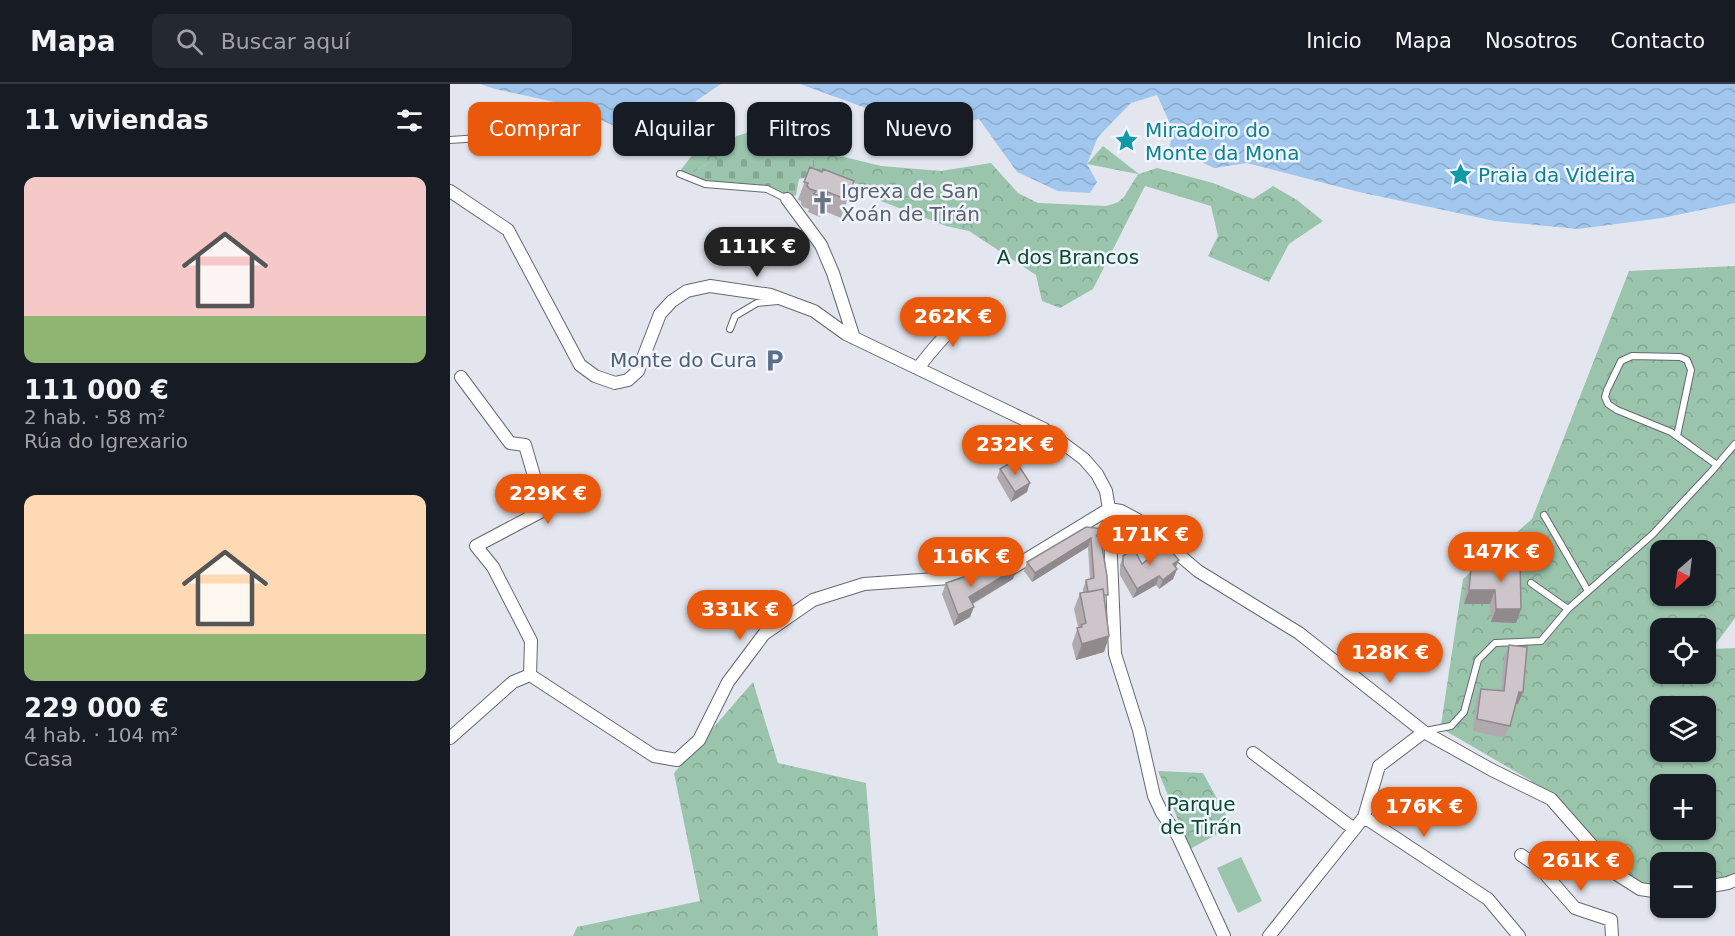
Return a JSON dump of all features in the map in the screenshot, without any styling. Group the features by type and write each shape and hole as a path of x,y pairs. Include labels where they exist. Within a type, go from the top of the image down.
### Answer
{"street":[{"path":"450,191 507,230 580,365 595,376 615,382 628,380 638,371 660,314 672,301 687,291 710,286 771,295 814,311 846,334 1034,424 1084,459 1097,474 1106,491 1109,509 1115,654 1139,730 1154,796 1162,813 1178,836 1224,936"},
{"path":"787,199 820,245 833,273 854,338"},
{"path":"918,368 956,324 975,312"},
{"path":"461,377 510,443 525,446 544,510 476,546 493,567 531,641 530,675"},
{"path":"530,675 654,756 677,760 699,740 728,682 764,634 813,600 864,584 1004,573 1109,509 1121,511 1138,520 1198,571 1299,633 1424,732 1492,770 1551,799 1618,874 1640,889 1650,890"},
{"path":"450,738 513,682 530,675"},
{"path":"1269,936 1364,817 1379,766 1424,732"},
{"path":"1253,753 1354,829"},
{"path":"1364,817 1488,899 1519,936"},
{"path":"1521,855 1539,867 1575,908 1611,920 1612,936"},
{"path":"1716,885 1735,880"}],"lane":[{"path":"450,140 468,139"},
{"path":"680,174 705,184 767,189 787,199"},
{"path":"730,329 735,316 757,303 788,300"},
{"path":"1677,436 1691,370 1687,360 1680,357 1632,356 1621,361 1607,390 1605,397 1608,404 1617,410 1671,432 1717,465"},
{"path":"1424,732 1451,726 1464,712 1478,660 1495,643 1541,641 1568,609 1653,534 1735,444"},
{"path":"1544,515 1588,591"},
{"path":"1531,583 1568,609"}],"green space":[{"path":"747,133 747,153 708,163 685,175 680,171 692,156 735,156 735,137"},
{"name":"A dos Brancos","path":"1103,146 1139,174 1157,168 1213,183 1253,199 1273,186 1297,200 1323,221 1289,244 1269,282 1208,256 1218,236 1211,206 1145,186 1093,289 1060,308 1042,301 1036,275 969,231 946,226 881,201 872,187 816,175 814,160 803,156 840,156 881,166 941,171 991,163 1018,193 1038,203 1106,206 1124,197 1138,174 1087,164"},
{"path":"747,149 747,156 803,156 814,160 816,175 799,179 796,195 790,197 767,189 705,184 685,175 708,163 728,156 735,156 735,153"},
{"path":"1735,266 1735,618 1716,644 1716,618 1650,618 1650,684 1716,684 1716,649 1735,648 1735,875 1716,880 1716,852 1650,852 1650,887 1646,887 1623,873 1530,780 1444,730 1441,725 1463,579 1532,519 1629,271"},
{"path":"753,682 778,763 866,783 878,936 573,936 577,927 700,901 674,773"},
{"name":"Parque de Tirán","path":"1158,771 1203,773 1232,826 1190,849"},
{"path":"1241,857 1262,901 1238,913 1217,868"}],"water":[{"path":"480,84 721,84 696,102 613,102 613,125 601,120 601,102 554,102"},
{"path":"800,84 1735,84 1735,203 1662,218 1578,229 1495,221 1359,192 1247,163 1214,168 1170,147 1172,128 1157,95 1131,103 1098,137 1087,164 1097,182 1090,193 1058,191 1017,172 979,119 973,120 973,102 864,102 864,107"}],"building":[{"path":"810,167 822,172 823,169 854,181 847,200 828,192 826,199 814,194 816,191 810,189 807,186 808,183 804,182"},
{"path":"1015,460 1030,483 1015,492 1000,469"},
{"path":"1086,527 1105,529 1096,536 1100,535 1108,595 1104,595 1103,589 1088,592 1086,580 1094,578 1091,538 1035,573 1027,562"},
{"path":"1166,545 1179,560 1173,564 1177,569 1163,580 1159,576 1137,589 1123,565 1123,556 1134,549 1142,564"},
{"path":"1502,558 1520,558 1521,609 1496,609 1495,590 1469,590 1471,569 1502,568"},
{"path":"1016,568 969,597 974,607 958,615 946,583 969,575"},
{"path":"1103,589 1109,636 1082,644 1077,628 1086,623 1080,593"},
{"path":"1509,645 1527,647 1523,692 1519,692 1510,726 1477,719 1481,689 1504,691"}],"place":[{"name":"Miradoiro do Monte da Mona","path":"1127,141"},
{"name":"Praia da Videira","path":"1460,175"},
{"name":"Igrexa de San Xoán de Tirán","path":"823,203"},
{"name":"Monte do Cura","path":"775,360"}]}
